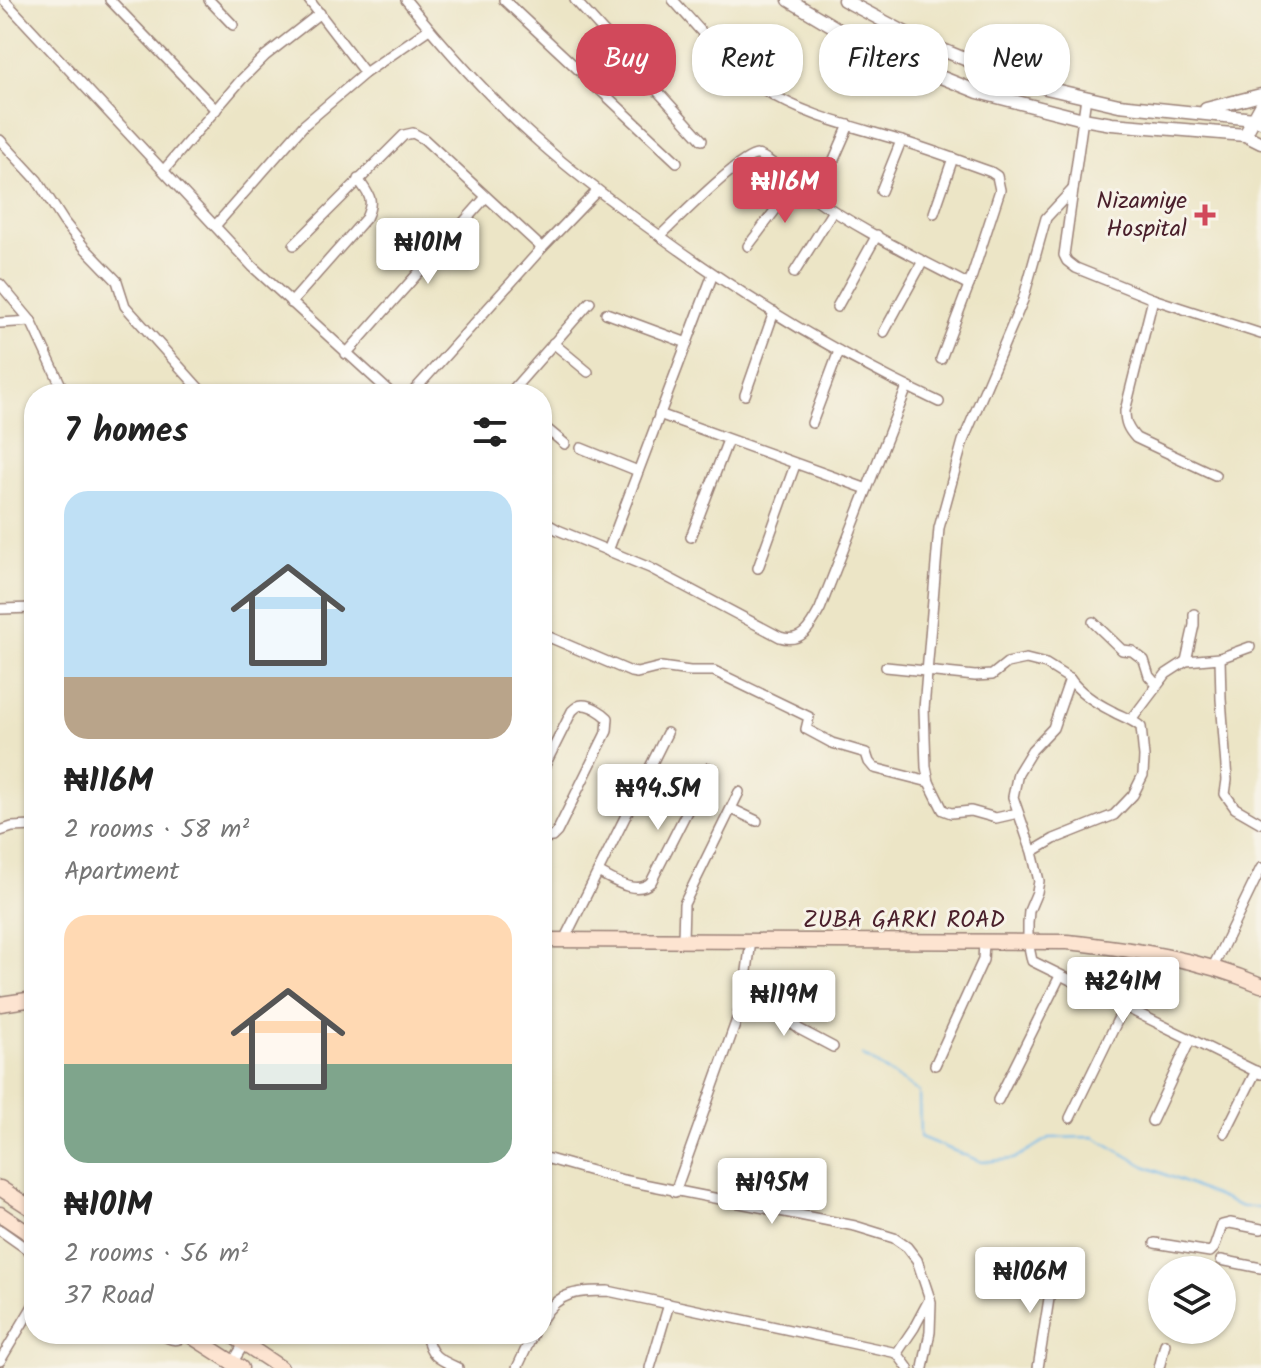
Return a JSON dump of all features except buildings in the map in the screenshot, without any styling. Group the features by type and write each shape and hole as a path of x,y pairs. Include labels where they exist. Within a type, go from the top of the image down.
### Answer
{"main road":[{"name":"ZUBA GARKI ROAD","path":"552,940 1067,942 1144,951 1213,967 1261,985"},
{"path":"0,1004 24,1000"},
{"path":"0,1188 24,1204"},
{"path":"0,1214 24,1230"},
{"path":"202,1344 234,1366"},
{"path":"254,1344 281,1368"}],"street":[{"path":"4,0 253,267 380,384"},
{"path":"110,0 216,110"},
{"path":"209,0 233,25"},
{"path":"309,0 365,73"},
{"path":"406,0 429,29 537,140 597,191 713,274 774,312 839,351 939,402"},
{"path":"504,0 576,69"},
{"path":"575,0 597,24"},
{"path":"673,0 728,60 758,85 794,106 953,158 997,176 1000,190 941,359"},
{"path":"789,0 886,55 978,92 1083,119 1245,135 1261,142"},
{"path":"844,0 921,41 1046,88 1119,105 1258,120"},
{"path":"164,170 241,80 265,56 320,13"},
{"path":"215,226 304,125 365,73 429,29"},
{"path":"1194,112 1261,95"},
{"path":"605,96 677,162"},
{"path":"662,96 702,140"},
{"path":"1086,97 1064,247 1067,261 1076,268 1153,299 1261,334"},
{"path":"1245,135 1258,120 1261,106"},
{"path":"832,164 849,125"},
{"path":"294,245 404,135 413,133 424,139 542,248"},
{"path":"0,140 37,180 84,247 117,281 125,306 195,384"},
{"path":"881,191 901,141"},
{"path":"660,236 724,176 753,155 759,155 833,211 969,285"},
{"path":"934,213 953,158"},
{"path":"291,303 366,218 371,198 358,179"},
{"path":"748,246 795,184"},
{"path":"1018,813 996,818 971,811 943,810 929,782 924,709 939,528 973,413 1023,300 1046,218 1073,189"},
{"path":"420,384 597,191"},
{"path":"346,354 486,197"},
{"path":"794,273 833,211"},
{"path":"837,307 877,235"},
{"path":"884,332 923,261"},
{"path":"608,551 713,274"},
{"path":"0,284 31,321 60,384"},
{"path":"1153,299 1125,411 1128,430 1136,438 1215,475"},
{"path":"518,384 590,302"},
{"path":"745,395 774,312"},
{"path":"606,313 687,343"},
{"path":"0,323 31,321"},
{"path":"553,343 588,372"},
{"path":"812,423 839,351"},
{"path":"552,527 650,568 780,637 794,639 804,634 820,609 907,387"},
{"path":"659,414 867,489"},
{"path":"552,433 565,444"},
{"path":"691,537 728,440"},
{"path":"581,448 638,471"},
{"path":"758,568 795,465"},
{"path":"0,609 24,608"},
{"path":"1186,661 1194,614"},
{"path":"1093,622 1122,650 1132,651 1144,660 1149,676 1157,685"},
{"path":"552,638 631,672 661,667 714,671 809,717 806,729 832,743 866,753 874,768 929,782"},
{"path":"1132,719 1166,674 1186,661 1220,658 1250,647"},
{"path":"1220,658 1227,780 1225,794 1235,808 1261,823"},
{"path":"886,667 975,676 992,675 1007,663 1026,659 1046,664 1070,679 1077,689 1141,727 1143,775 1133,795 1114,815 1054,839 1032,852"},
{"path":"1070,679 1053,728 1032,750 1018,773 1013,797 1039,881 1029,911 1028,942 1032,961 1258,1073 1225,1133"},
{"path":"552,751 572,711 578,706 586,705 608,718 607,731 552,837"},
{"path":"564,940 667,733"},
{"path":"598,872 625,886 646,887 709,768"},
{"path":"683,939 684,904 739,792"},
{"path":"732,809 757,821"},
{"path":"0,831 24,826"},
{"path":"1213,967 1261,868"},
{"path":"675,1192 740,1007 751,941"},
{"path":"935,1065 983,960 984,943"},
{"path":"998,1100 1060,976"},
{"path":"740,1007 787,1019 833,1047"},
{"path":"1070,1118 1124,1007"},
{"path":"1152,1121 1190,1040"},
{"path":"552,1160 675,1192 855,1226 894,1238 907,1247 917,1260 930,1298 930,1332 923,1368"},
{"path":"1155,1243 1210,1252 1222,1225 1230,1223 1261,1229"},
{"path":"0,1230 24,1247"},
{"path":"1236,1263 1261,1268"},
{"path":"1038,1368 1054,1267"},
{"path":"552,1305 562,1297 579,1291 608,1291 897,1353 908,1368"},
{"path":"897,1353 930,1298"},
{"path":"650,1368 669,1304"},
{"path":"0,1361 24,1321"},
{"path":"234,1366 244,1344"},
{"path":"428,1344 436,1356 458,1368"},
{"path":"517,1368 528,1344"},
{"path":"1159,1368 1165,1344"}],"waterway":[{"path":"862,1055 919,1092 920,1137 982,1162 1014,1159 1049,1138 1094,1137 1145,1166 1242,1207 1261,1207"}],"place":[{"name":"Nizamiye Hospital","path":"1205,215"}]}
